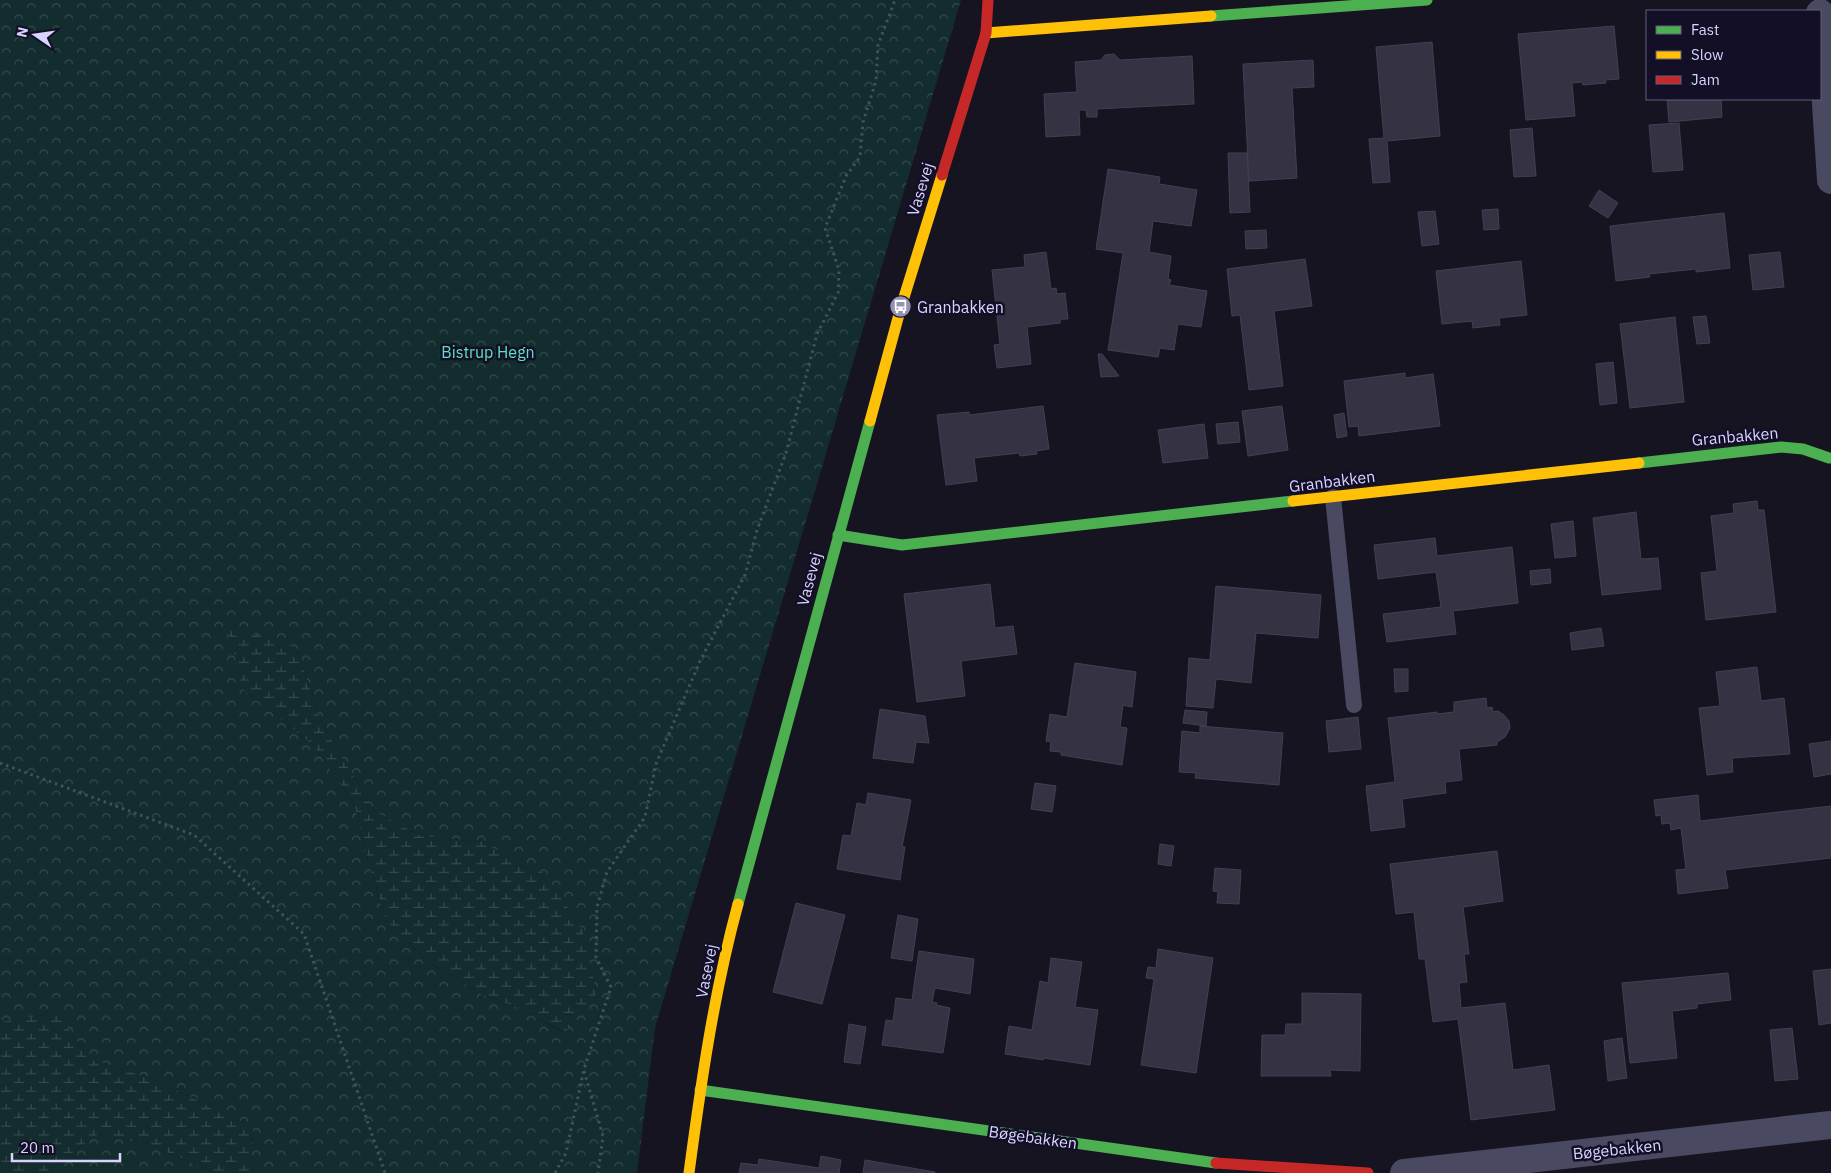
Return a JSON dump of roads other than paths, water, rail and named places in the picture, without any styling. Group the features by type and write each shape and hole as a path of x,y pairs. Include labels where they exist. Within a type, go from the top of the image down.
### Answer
{"street":[{"name":"Vasevej","path":"690,1173 700,1090 725,953 910,275 986,33 988,0"},
{"path":"986,33 1427,0"},
{"path":"1821,27 1831,180"},
{"name":"Granbakken","path":"838,535 902,545 1781,447 1803,449 1830,457"},
{"name":"Bøgebakken","path":"700,1090 1229,1165 1368,1173"},
{"name":"Bøgebakken","path":"1404,1173 1831,1125"}],"lane":[{"path":"1333,498 1354,705"}],"place":[{"name":"Granbakken","path":"901,307"}],"park label":[{"name":"Bistrup Hegn","path":"488,352"}]}
